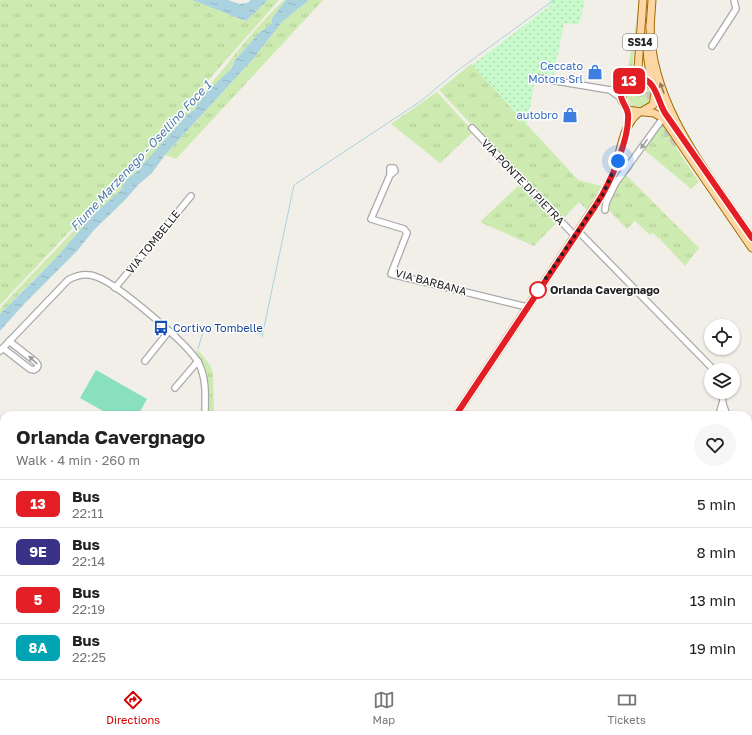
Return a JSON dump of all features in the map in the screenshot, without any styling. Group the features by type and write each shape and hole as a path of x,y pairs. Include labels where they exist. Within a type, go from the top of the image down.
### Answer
{"main road":[{"name":"SS14","path":"621,98 626,83 634,76 638,68 644,0"},
{"path":"644,71 647,0"},
{"name":"SS14","path":"652,0 647,47 648,66 655,92"},
{"path":"650,25 651,44 656,70 682,137"},
{"path":"626,83 636,78 644,79 655,92 662,108 752,238"},
{"path":"459,411 528,305 612,183 626,130 630,122 652,105 655,92"},
{"path":"621,98 626,108 626,130"},
{"path":"626,108 641,112 654,113 663,118 752,248"},
{"path":"676,144 752,251"}],"street":[{"path":"712,46 736,9 734,0"},
{"path":"538,78 610,90 621,98"},
{"path":"610,90 626,83"},
{"path":"605,210 612,183 625,170 663,118"},
{"name":"VIA PONTE DI PIETRA","path":"472,128 707,363"},
{"name":"VIA BARBANA","path":"390,174 371,219 404,229 407,233 392,270 528,305"},
{"name":"VIA TOMBELLE","path":"115,288 191,196"},
{"path":"10,341 36,362 38,365 37,368 34,370 30,369 1,350 60,286 71,278 83,275 98,277 115,288 189,349 198,361 204,380 205,411"},
{"path":"145,361 169,331"},
{"path":"175,388 198,361"}],"green space":[{"path":"0,0 192,0 246,21 268,0 279,0 152,144 0,305"},
{"path":"284,0 286,0 272,18 272,23 254,38 235,60 229,71 136,172 126,180 122,189 95,213 53,261 0,314 0,309 12,295 179,119 263,21"},
{"path":"309,0 323,0 176,159 165,155 253,59 282,22"},
{"path":"548,0 585,0 579,25 564,23 554,75 548,74 547,82 535,80 527,125 472,65 551,5"},
{"path":"637,17 633,63 631,72 627,75"},
{"path":"471,64 578,180 602,186 587,210 579,202 563,219 560,216 559,218 439,90"},
{"path":"639,83 648,86 651,95 648,104 639,107 630,104 627,95 630,86"},
{"path":"437,92 471,129 470,130 472,133 440,163 391,124"},
{"path":"662,122 678,143 675,146 699,182 691,189 642,148"},
{"path":"625,174 699,248 685,266 660,239 652,233 650,235 635,221 627,229 607,208"},
{"path":"520,184 557,222 534,246 480,222"},
{"path":"196,351 199,351 210,365 213,373 214,411 209,411 207,382"},
{"path":"96,370 147,399 140,411 103,411 80,398"}],"water":[{"path":"192,0 228,0 239,4 247,3 251,0 268,0 246,21"},
{"path":"286,0 309,0 282,22 253,59 165,155 152,173 139,184 94,230 77,251 24,304 0,331 0,314 53,261 95,213 122,189 126,180 136,172 188,114 194,110 207,92 231,69 235,60 258,34 272,23 272,18"}],"waterway":[{"path":"262,337 294,185 421,101 457,71 554,0"},
{"path":"198,349 204,328 208,325 262,334"}],"tunnel":[{"path":"644,71 646,83 655,110 676,144"}],"bus line":[{"name":"13","path":"459,411 610,182 618,161 626,130 628,114 622,101 621,93 624,85 628,81 636,78 642,78 651,84 662,108 679,134 752,238"}],"place":[{"name":"Ceccato Motors Srl","path":"595,72"},
{"name":"autobro","path":"570,115"},
{"name":"Orlanda Cavergnago","path":"538,290"},
{"name":"Cortivo Tombelle","path":"161,328"}],"route":[{"path":"538,290 603,194 612,178 618,161"}],"water label":[{"name":"Fiume Marzenego - Osellino Foce 1","path":"141,156"}]}
